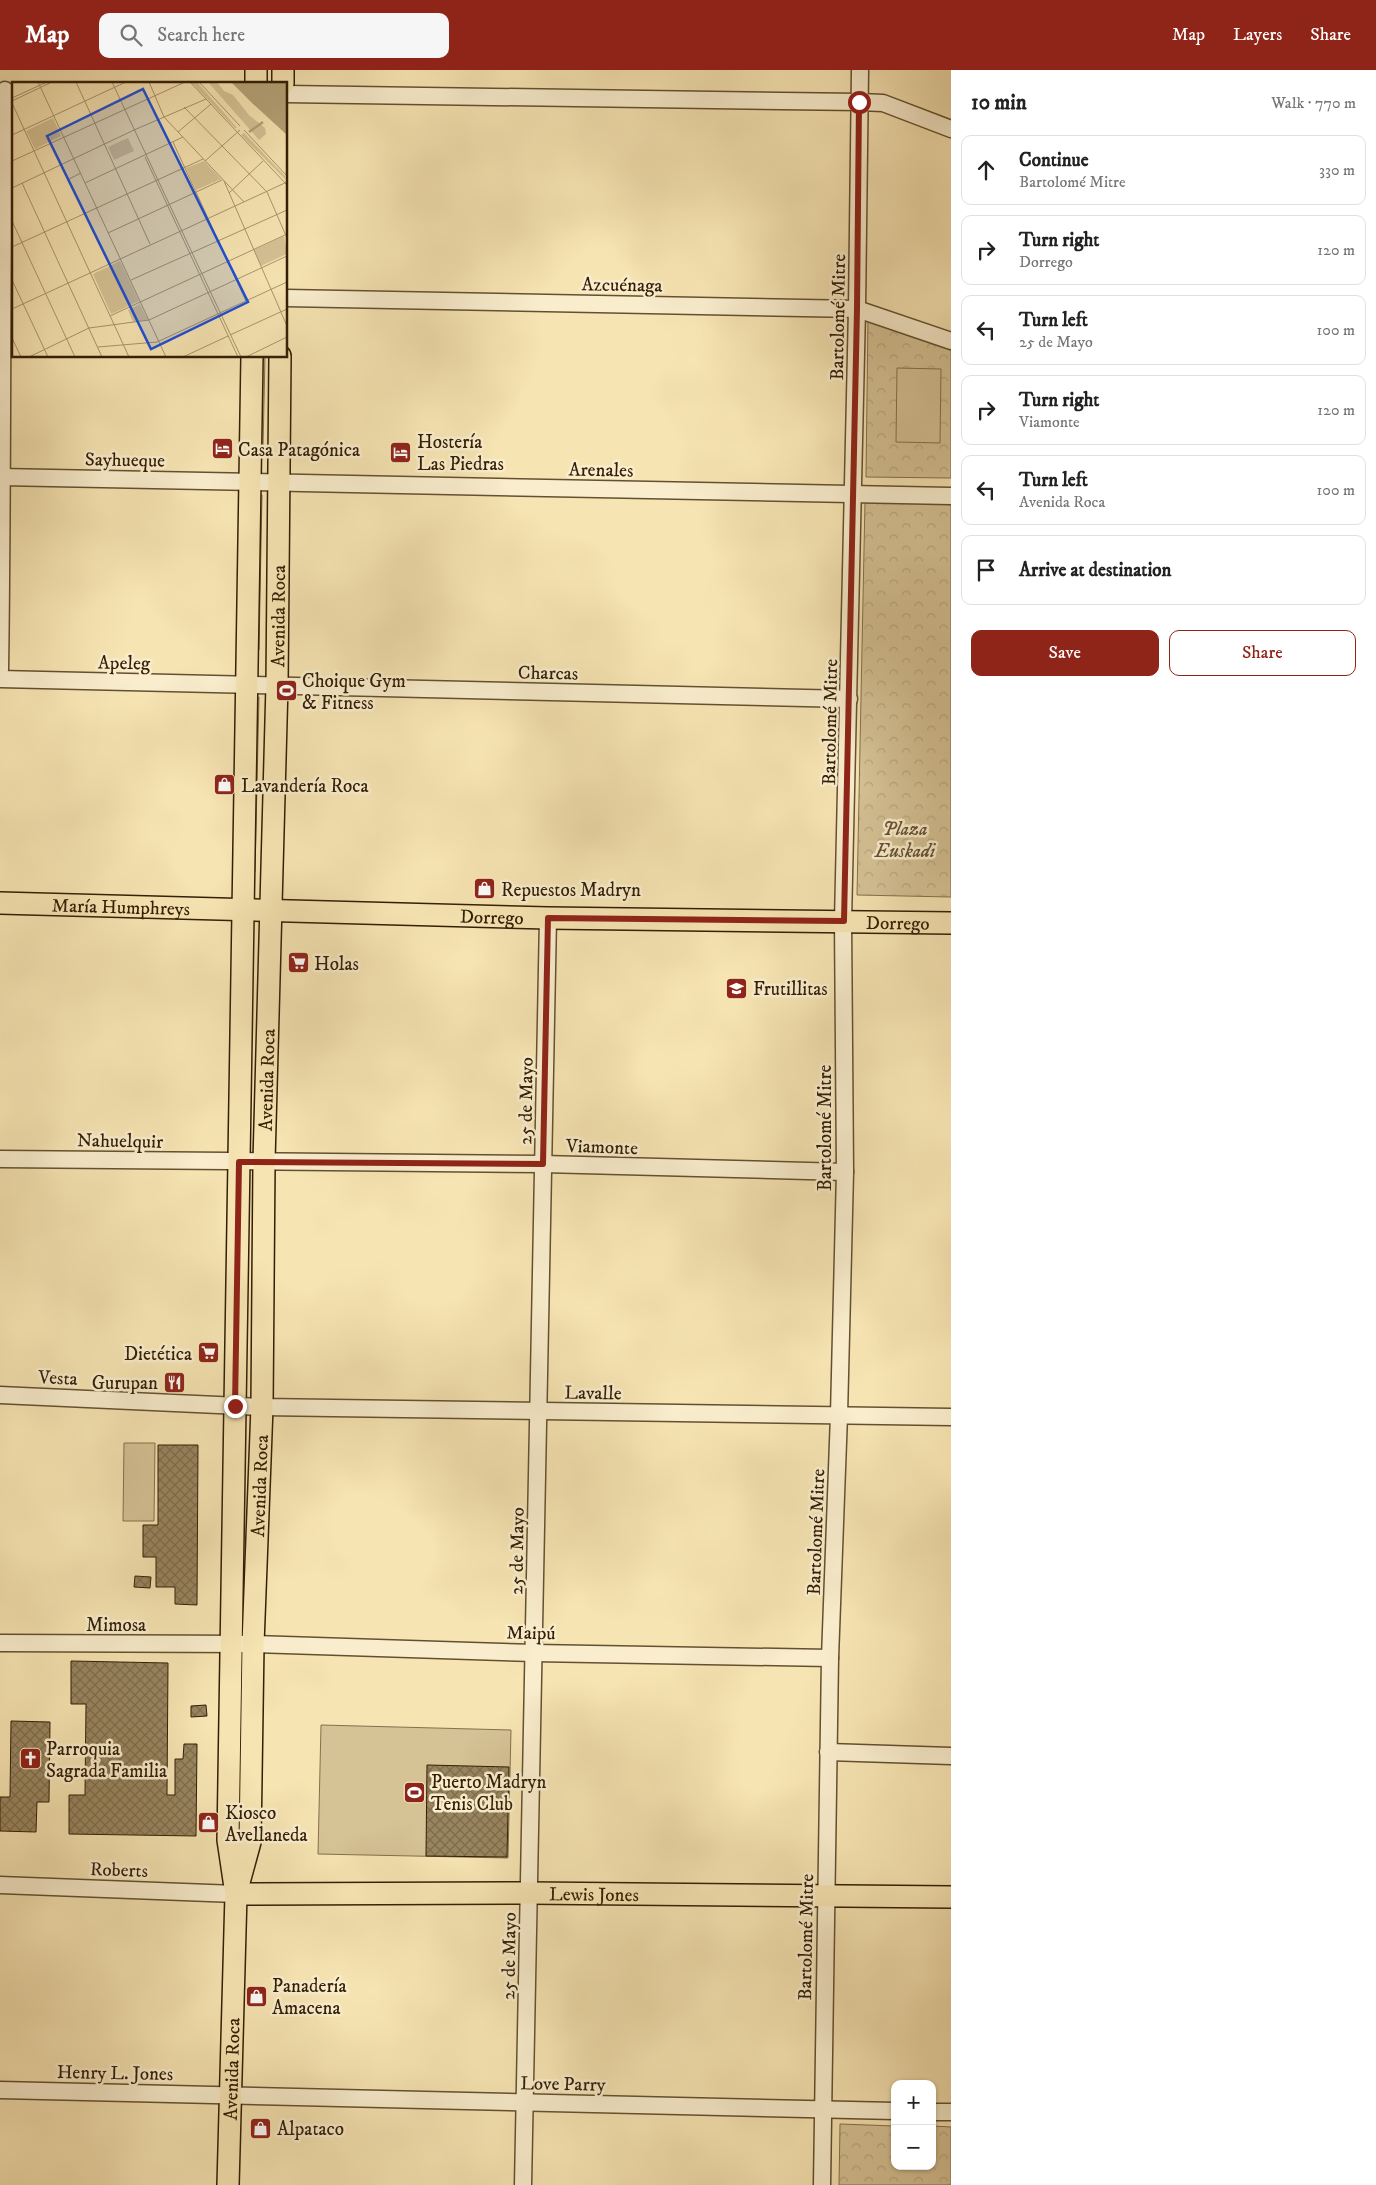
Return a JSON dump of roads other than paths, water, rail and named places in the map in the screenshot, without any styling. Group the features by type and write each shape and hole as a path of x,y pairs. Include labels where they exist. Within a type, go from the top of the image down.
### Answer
{"main road":[{"name":"Avenida Roca","path":"228,2185 236,1894 228,1840 252,358"},
{"name":"Avenida Roca","path":"236,1894 250,1842 253,1644 262,1407 264,1161 277,685 280,358"},
{"name":"María Humphreys","path":"0,903 243,909"},
{"name":"Dorrego","path":"243,909 548,918 951,923"},
{"name":"Lewis Jones","path":"236,1894 529,1893 951,1897"}],"street":[{"name":"Bartolomé Mitre","path":"822,2185 830,1658 845,1172 844,921 854,495 860,70"},
{"path":"0,670 6,90"},
{"path":"288,94 883,103 951,129"},
{"name":"Azcuénaga","path":"288,298 857,309 951,341"},
{"name":"Sayhueque","path":"2,477 250,481"},
{"name":"Arenales","path":"250,481 951,496"},
{"name":"Apeleg","path":"0,679 246,685"},
{"name":"Charcas","path":"246,685 850,699"},
{"name":"25 de Mayo","path":"523,2185 548,918"},
{"name":"Nahuelquir","path":"0,1159 239,1162"},
{"name":"Viamonte","path":"239,1162 543,1164 845,1172"},
{"name":"Vesta","path":"0,1395 235,1406"},
{"name":"Lavalle","path":"235,1406 951,1417"},
{"name":"Mimosa","path":"0,1643 231,1645"},
{"name":"Maipú","path":"231,1645 830,1658"},
{"path":"828,1752 951,1756"},
{"name":"Roberts","path":"0,1885 236,1894"},
{"name":"Henry L. Jones","path":"0,2090 230,2094"},
{"name":"Love Parry","path":"230,2094 891,2111"},
{"path":"936,2112 951,2112"}],"place":[{"name":"Casa Patagónica","path":"222,449"},
{"name":"Hostería Las Piedras","path":"401,452"},
{"name":"Choique Gym & Fitness","path":"286,691"},
{"name":"Lavandería Roca","path":"225,785"},
{"name":"Repuestos Madryn","path":"485,889"},
{"name":"Holas","path":"298,963"},
{"name":"Frutillitas","path":"737,988"},
{"name":"Dietética","path":"208,1353"},
{"name":"Gurupan","path":"174,1382"},
{"name":"Parroquia Sagrada Familia","path":"30,1759"},
{"name":"Puerto Madryn Tenis Club","path":"415,1792"},
{"name":"Kiosco Avellaneda","path":"209,1823"},
{"name":"Panadería Amacena","path":"256,1996"},
{"name":"Alpataco","path":"261,2128"}],"park label":[{"name":"Plaza Euskadi","path":"905,839"}]}
